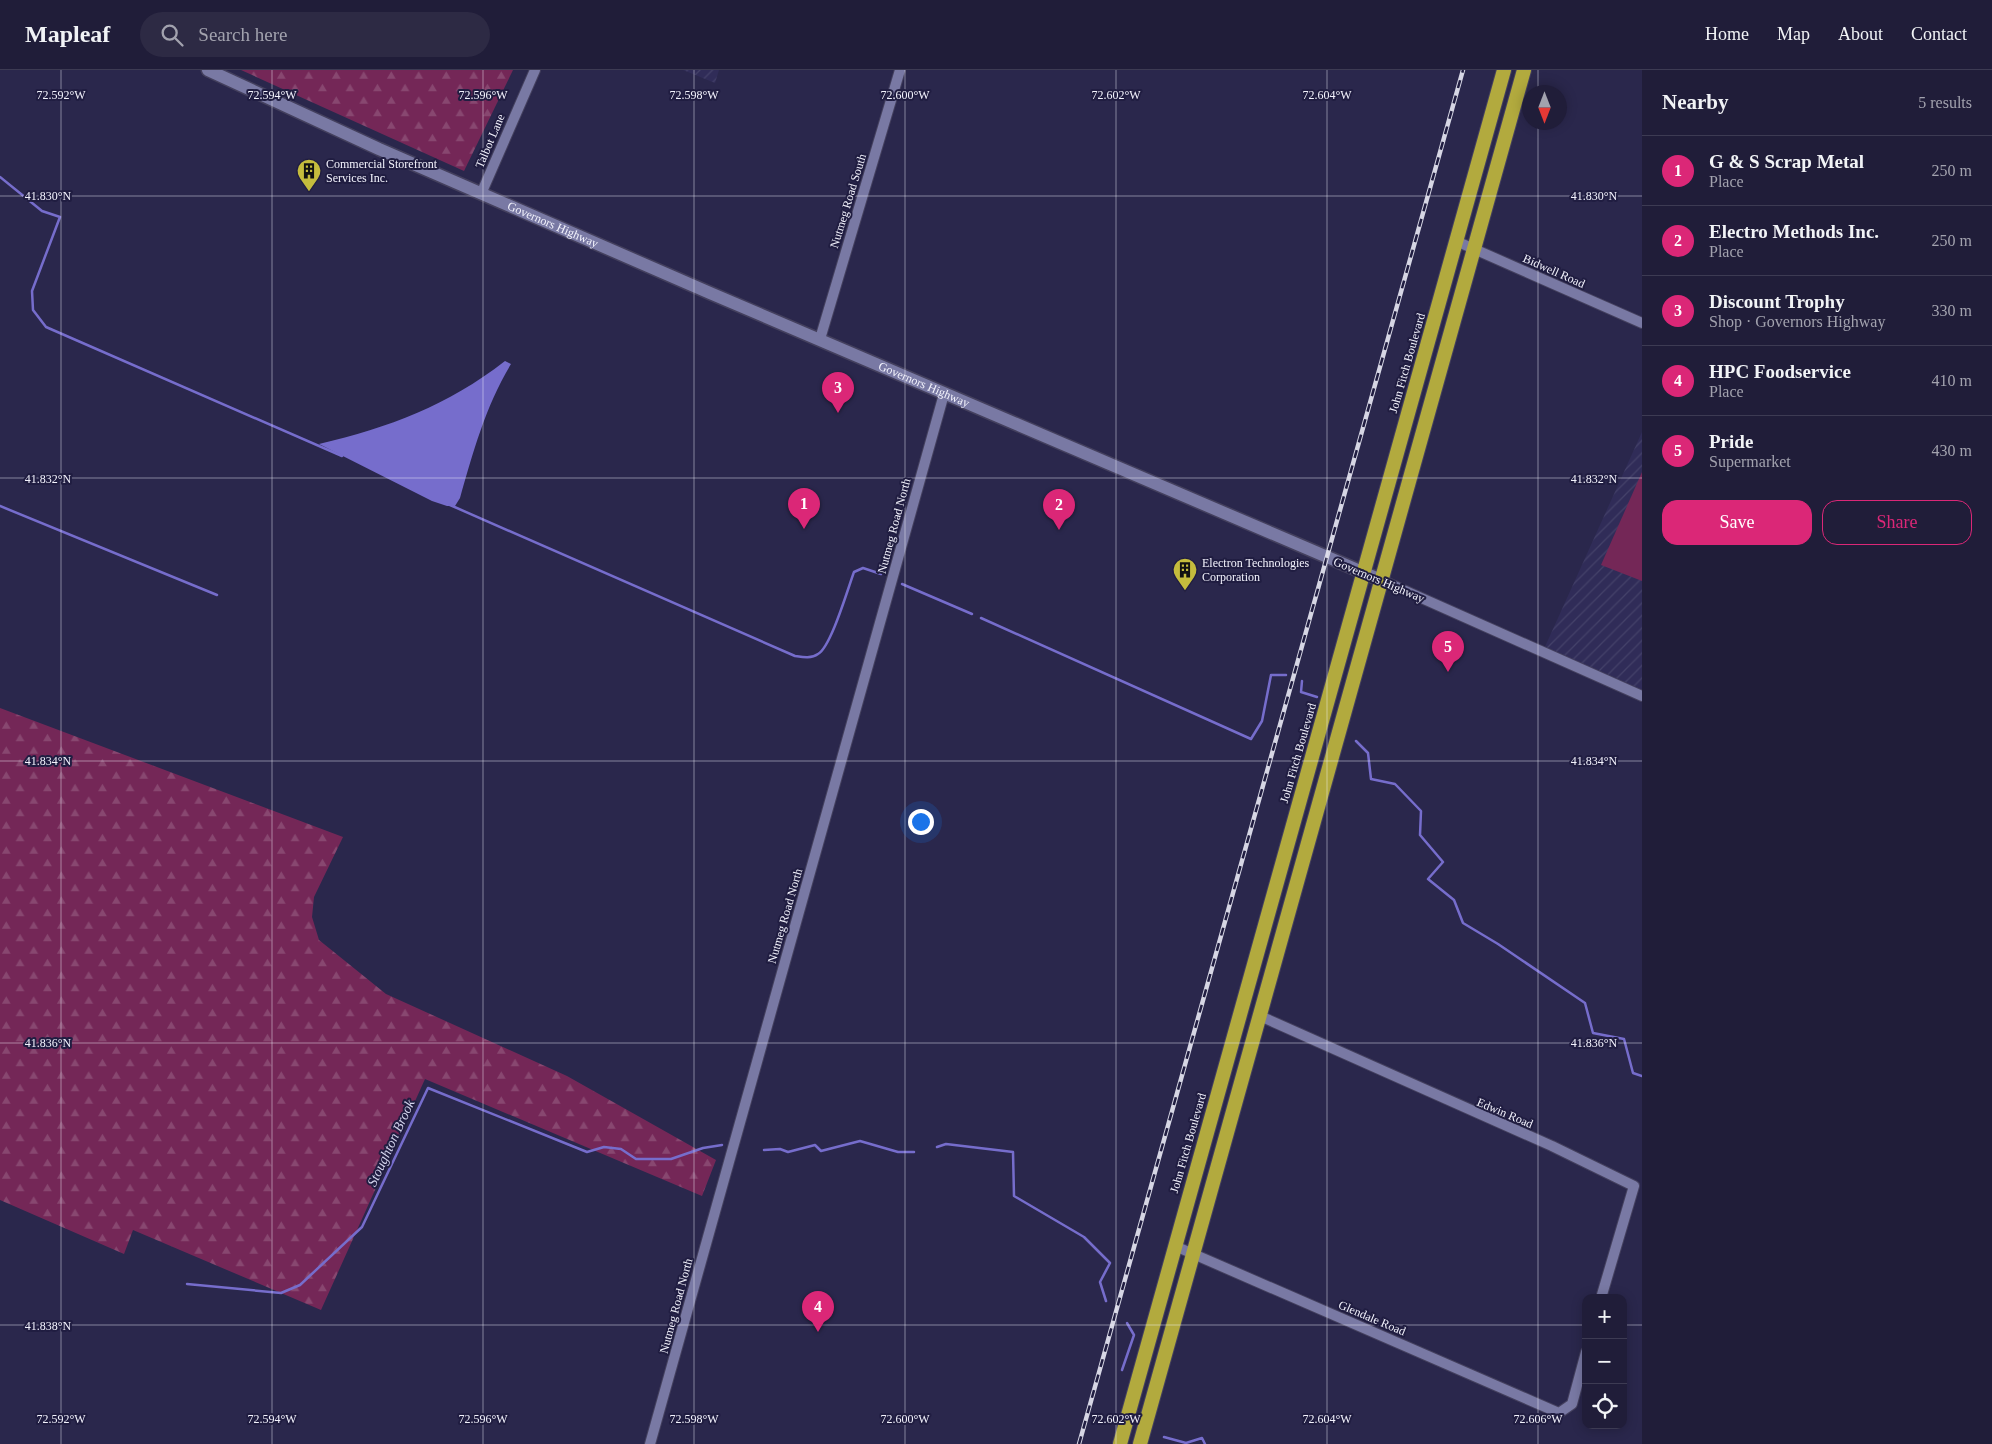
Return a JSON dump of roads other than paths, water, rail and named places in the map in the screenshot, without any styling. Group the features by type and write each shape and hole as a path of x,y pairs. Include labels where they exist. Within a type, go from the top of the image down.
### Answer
{"highway":[{"name":"John Fitch Boulevard","path":"1120,1444 1504,70"},
{"path":"1140,1444 1524,70"}],"street":[{"name":"Governors Highway","path":"208,70 269,100 481,194 944,394 1364,572 1642,696"},
{"name":"Talbot Lane","path":"481,194 535,70"},
{"name":"Nutmeg Road South","path":"820,339 900,70"},
{"name":"Bidwell Road","path":"1456,241 1642,323"},
{"name":"Nutmeg Road North","path":"650,1444 944,394"},
{"name":"Edwin Road","path":"1260,1016 1552,1146 1634,1186 1602,1294"},
{"name":"Glendale Road","path":"1175,1246 1559,1414 1572,1404 1582,1367"}],"waterway":[{"path":"0,177 42,211 60,217 32,291 33,310 46,327 342,456"},
{"path":"450,505 795,656 812,657 823,649 834,629 854,572 863,568 881,574"},
{"path":"0,506 217,595"},
{"path":"902,584 972,614"},
{"path":"981,618 1251,739 1262,721 1271,675 1286,675"},
{"path":"1302,681 1301,692 1317,697"},
{"path":"1356,741 1368,753 1371,779 1395,784 1421,811 1420,835 1443,862 1428,879 1454,900 1463,923 1498,944 1585,1003 1593,1033 1624,1039 1633,1073 1642,1076"},
{"name":"Stoughton Brook","path":"187,1284 281,1293 300,1285 362,1227 428,1088 587,1152 604,1147 621,1149 636,1159 671,1159 703,1148 722,1145"},
{"name":"Stoughton Brook","path":"764,1150 780,1149 788,1152 815,1145 821,1151 860,1141 898,1152 914,1152"},
{"name":"Stoughton Brook","path":"937,1147 946,1144 1013,1152 1014,1196 1084,1237 1110,1263 1100,1282 1106,1301"},
{"name":"Stoughton Brook","path":"1122,1370 1134,1335 1127,1323"},
{"name":"Stoughton Brook","path":"1164,1437 1186,1443 1202,1438 1205,1444"}],"railway":[{"path":"1079,1444 1463,70"}],"place":[{"name":"Commercial Storefront Services Inc.","path":"309,192"},
{"name":"Discount Trophy","path":"838,413"},
{"name":"G & S Scrap Metal","path":"804,529"},
{"name":"Electro Methods Inc.","path":"1059,530"},
{"name":"Electron Technologies Corporation","path":"1185,591"},
{"name":"Pride","path":"1448,672"},
{"name":"HPC Foodservice","path":"818,1332"}]}
